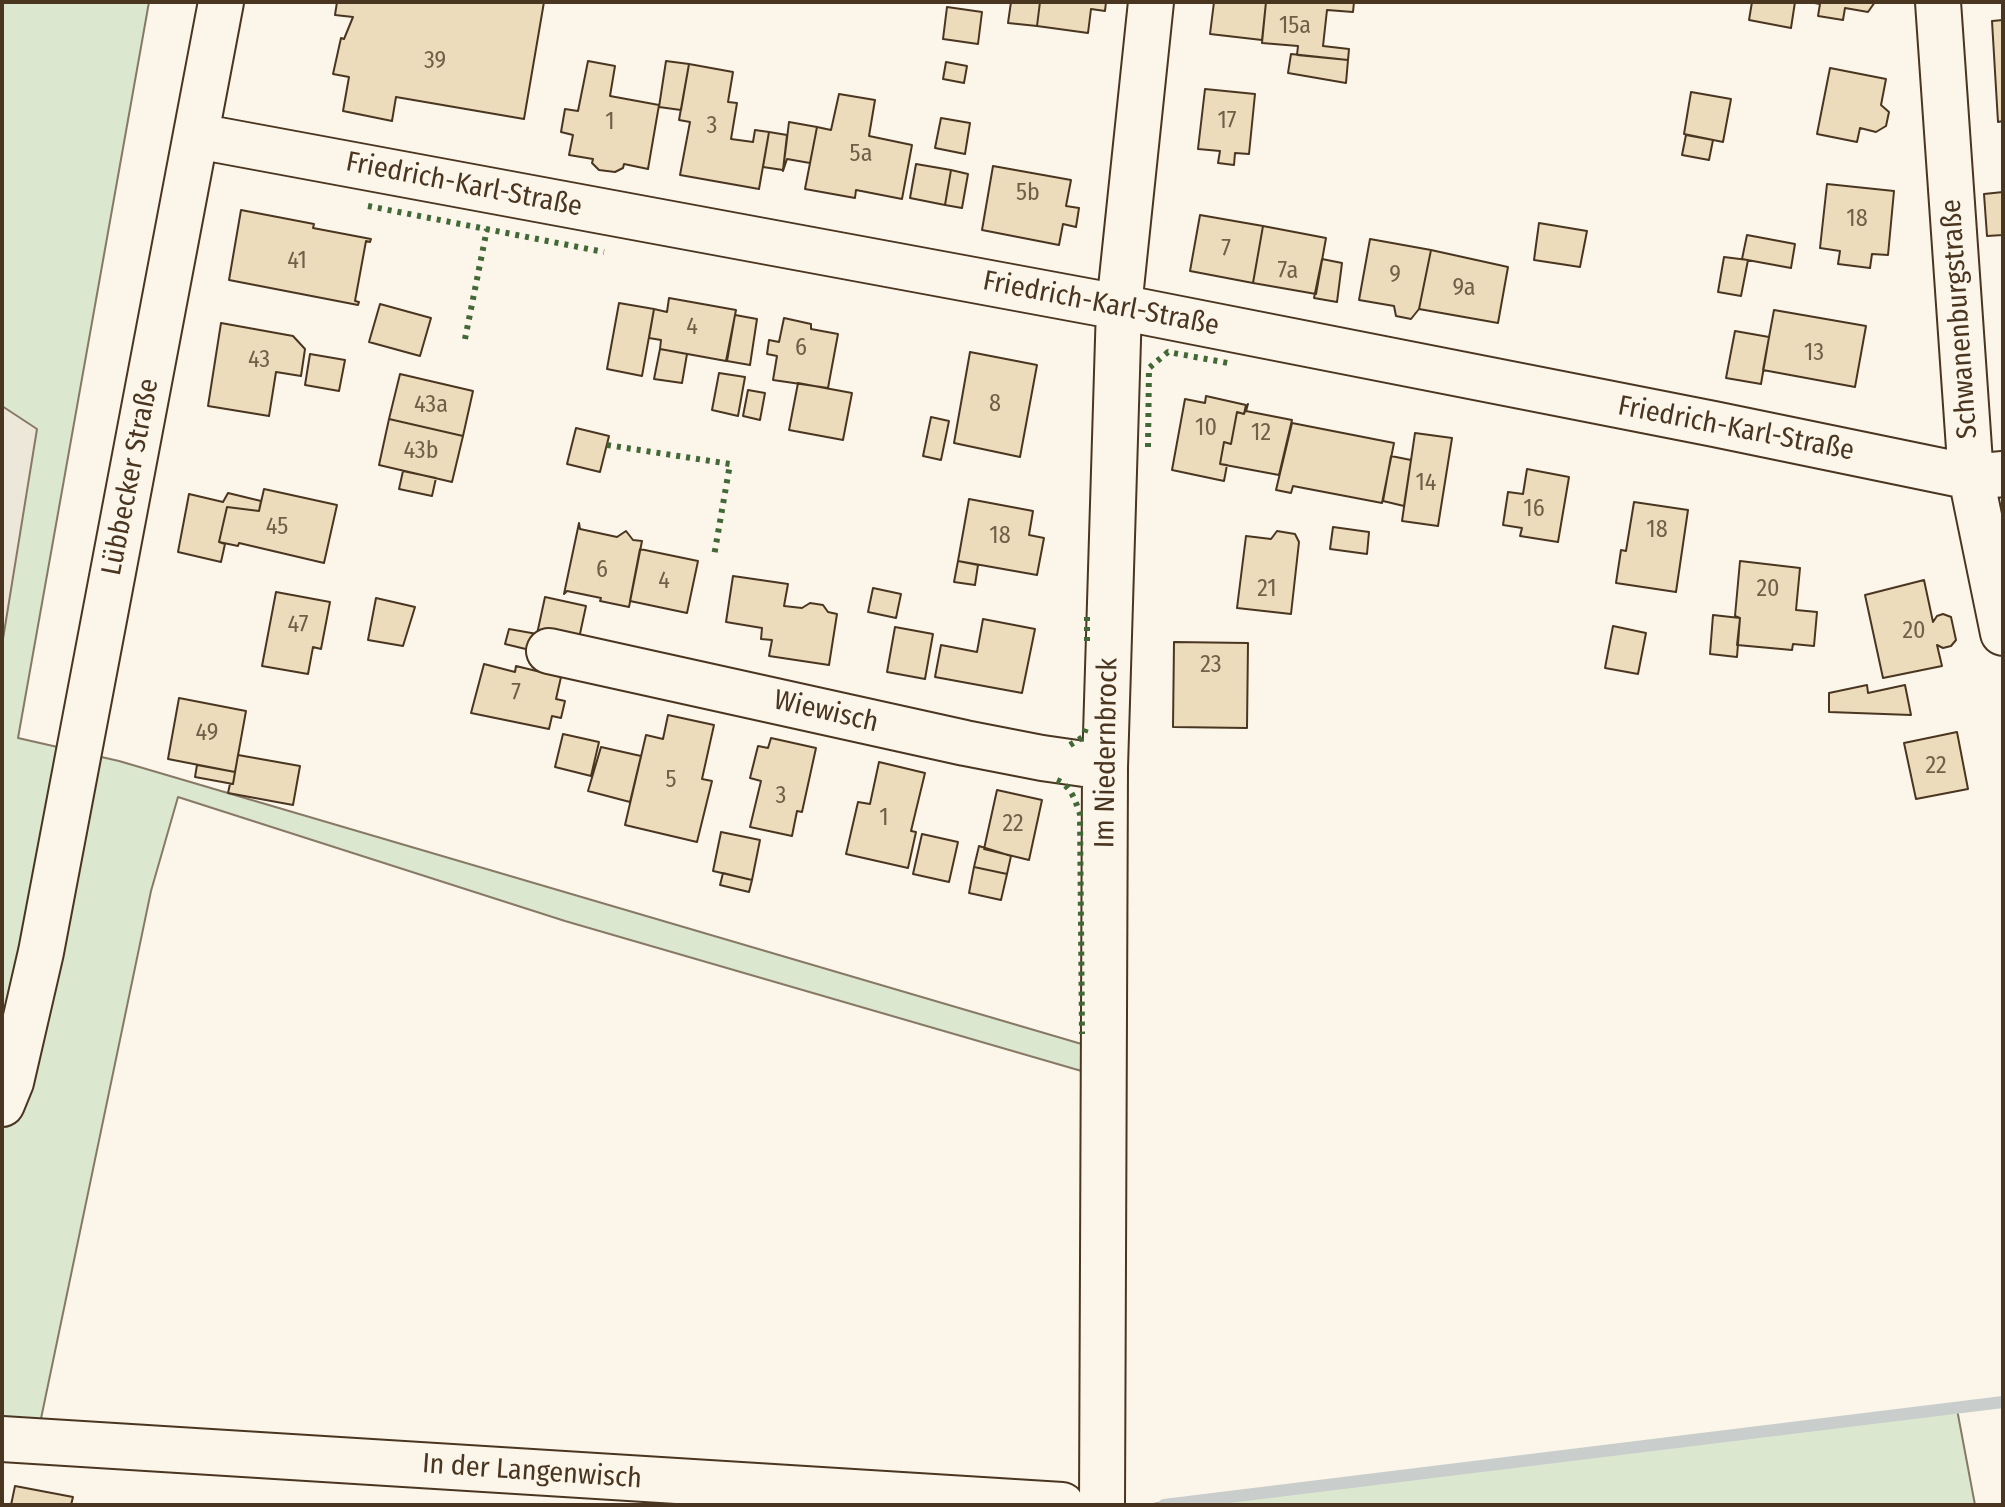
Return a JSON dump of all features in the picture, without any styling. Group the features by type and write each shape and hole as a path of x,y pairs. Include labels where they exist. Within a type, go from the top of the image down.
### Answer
{"street":[{"name":"Lübbecker Straße","path":"2,1104 11,1082 41,952 221,2"},
{"name":"Im Niedernbrock","path":"1102,1505 1105,767 1119,307 1151,2"},
{"name":"Schwanenburgstraße","path":"1938,2 2003,633"},
{"name":"Friedrich-Karl-Straße","path":"197,136 1119,307 1987,475"},
{"name":"Wiewisch","path":"549,651 965,743 1105,767"},
{"name":"Lübbecker Straße","path":"2,1040 41,952"},
{"name":"In der Langenwisch","path":"2,1439 1062,1505"}],"green space":[{"path":"2,2 149,2 18,738 119,761 1085,1045 1085,1072 565,921 178,797 151,891 38,1433 2,1431"},
{"path":"1956,1404 1975,1505 1145,1505"}],"shaded area":[{"path":"2,406 37,429 2,645"}],"building":[{"path":"337,2 544,2 524,119 396,97 392,121 343,111 349,77 333,74 341,38 344,39 353,17 335,15"},
{"path":"1011,2 1040,2 1037,26 1008,23"},
{"path":"1040,2 1106,2 1105,11 1091,9 1088,33 1037,26"},
{"path":"1214,2 1266,2 1262,40 1210,34"},
{"path":"1266,2 1354,2 1353,12 1327,10 1323,46 1349,49 1348,60 1297,55 1298,46 1262,43"},
{"path":"1752,2 1795,2 1791,28 1749,20"},
{"path":"1809,2 1875,2 1868,12 1845,8 1843,20 1818,16 1820,4"},
{"path":"947,7 982,12 978,44 943,39"},
{"path":"2003,20 2003,121 1998,122 1992,21"},
{"path":"1291,54 1348,60 1346,83 1288,73"},
{"path":"588,61 615,66 610,96 659,105 648,169 624,164 615,172 599,170 592,163 593,159 569,155 573,135 561,132 565,109 578,111"},
{"path":"666,61 689,64 681,110 659,107"},
{"path":"946,62 967,66 964,83 943,79"},
{"path":"689,64 733,72 728,102 737,103 731,139 753,142 755,130 769,132 759,189 680,175 690,122 679,120"},
{"path":"1830,68 1886,79 1881,105 1889,112 1886,126 1876,132 1860,128 1857,142 1817,134"},
{"path":"1205,89 1255,94 1249,154 1235,153 1234,165 1218,163 1220,151 1198,149"},
{"path":"1691,92 1731,99 1723,142 1684,134"},
{"path":"839,94 875,100 869,136 912,145 902,199 856,190 855,198 805,189 817,127 831,130"},
{"path":"941,118 970,123 965,154 935,148"},
{"path":"789,122 817,127 810,163 787,159 783,171"},
{"path":"769,132 787,135 783,170 763,167"},
{"path":"1686,135 1713,140 1709,160 1682,155"},
{"path":"916,164 951,170 945,205 910,198"},
{"path":"993,166 1071,180 1066,206 1079,208 1076,227 1063,224 1059,245 982,230"},
{"path":"951,170 968,174 962,208 945,205"},
{"path":"1827,184 1894,191 1888,255 1872,254 1870,268 1838,264 1840,251 1820,248"},
{"path":"2003,192 2003,235 1987,236 1984,194"},
{"path":"241,210 371,239 370,242 366,241 355,301 359,302 358,305 229,280"},
{"path":"1200,215 1263,226 1253,283 1190,271"},
{"path":"1539,223 1587,231 1580,267 1534,260"},
{"path":"1263,226 1326,238 1316,294 1253,283"},
{"path":"1747,235 1795,244 1791,268 1742,259"},
{"path":"1370,239 1431,250 1419,309 1411,319 1396,316 1394,306 1359,300"},
{"path":"1431,250 1508,267 1498,323 1419,309"},
{"path":"1724,257 1748,260 1741,296 1718,292"},
{"path":"1322,259 1342,263 1337,302 1314,298"},
{"path":"669,298 736,310 726,361 660,349 661,340 649,338 654,309 667,312"},
{"path":"619,303 654,309 642,376 607,369"},
{"path":"380,304 431,318 420,356 369,342"},
{"path":"1774,310 1866,326 1855,387 1763,370"},
{"path":"735,315 757,319 750,365 727,361"},
{"path":"784,318 811,324 811,329 838,334 828,388 773,380 777,356 767,354 769,340 779,342"},
{"path":"221,323 293,336 305,349 301,376 276,372 269,416 208,406"},
{"path":"1735,331 1769,337 1761,384 1726,378"},
{"path":"660,349 687,354 682,383 654,379"},
{"path":"970,352 1037,365 1020,457 954,443"},
{"path":"310,354 345,360 339,391 305,385"},
{"path":"719,373 745,377 738,416 712,410"},
{"path":"400,374 473,391 463,436 389,419"},
{"path":"798,383 852,393 843,440 789,430"},
{"path":"748,390 765,393 760,420 743,416"},
{"path":"1206,396 1246,405 1244,414 1237,412 1231,444 1224,442 1220,464 1227,465 1224,481 1172,470 1185,399 1205,403"},
{"path":"1248,404 1246,411 1292,420 1279,475 1220,464 1224,442 1231,444 1237,412 1244,414"},
{"path":"931,417 949,421 941,460 923,456"},
{"path":"389,419 463,436 452,482 379,465"},
{"path":"1292,423 1394,443 1382,503 1293,486 1291,493 1276,490"},
{"path":"576,428 609,436 600,472 567,464"},
{"path":"1415,433 1452,438 1438,526 1402,521"},
{"path":"1391,456 1411,460 1404,506 1383,501"},
{"path":"1527,469 1569,477 1558,542 1520,536 1522,528 1503,525 1508,492 1523,494"},
{"path":"403,471 436,478 432,496 399,489"},
{"path":"264,489 337,505 324,563 239,543 238,546 219,542 227,507 259,511"},
{"path":"228,493 261,501 259,511 227,507 219,542 225,544 221,562 178,552 189,494 223,502"},
{"path":"969,499 1033,511 1029,535 1044,538 1037,575 958,561"},
{"path":"1634,502 1688,510 1676,592 1616,583 1621,550 1626,551"},
{"path":"579,523 580,529 617,537 626,531 633,540 642,541 629,607 567,591 564,594"},
{"path":"1333,527 1369,532 1367,554 1330,549"},
{"path":"1277,531 1295,534 1299,542 1291,614 1237,608 1246,536 1271,539"},
{"path":"640,549 698,561 687,613 630,601"},
{"path":"958,561 978,565 975,585 954,582"},
{"path":"1740,561 1800,568 1796,610 1817,612 1814,646 1793,644 1792,650 1737,645 1740,618 1735,616"},
{"path":"733,576 788,584 784,606 802,608 810,603 823,605 828,612 837,614 829,665 769,656 772,640 761,639 762,628 726,622"},
{"path":"1924,580 1933,622 1943,614 1951,617 1956,640 1951,646 1943,648 1937,645 1942,666 1883,678 1865,595"},
{"path":"873,588 901,594 896,618 868,612"},
{"path":"276,592 330,602 321,649 313,647 308,674 262,666"},
{"path":"545,597 586,606 578,643 537,634"},
{"path":"376,598 415,607 403,646 368,640"},
{"path":"1713,615 1740,618 1737,657 1710,654"},
{"path":"983,619 1035,629 1022,693 935,677 941,645 977,652"},
{"path":"1613,626 1646,633 1638,674 1605,668"},
{"path":"895,627 933,634 925,679 887,672"},
{"path":"509,629 537,634 538,652 505,644"},
{"path":"1174,642 1248,643 1247,728 1173,727"},
{"path":"484,664 515,672 516,666 561,677 556,699 565,701 561,718 552,716 549,729 471,713"},
{"path":"1867,685 1868,693 1905,685 1911,715 1829,712 1829,693"},
{"path":"179,698 246,711 235,772 168,759"},
{"path":"668,715 714,725 702,779 712,781 697,842 625,825 646,735 663,739"},
{"path":"1957,732 1968,789 1916,799 1904,743"},
{"path":"563,734 599,742 591,776 555,767"},
{"path":"771,738 816,748 802,812 797,811 792,836 750,827 761,781 750,778 758,746 768,748"},
{"path":"601,747 641,756 630,802 588,791"},
{"path":"238,755 300,766 293,805 228,793 230,784 233,784"},
{"path":"879,762 925,773 911,831 916,832 908,868 846,854 858,802 870,804"},
{"path":"197,765 235,772 233,784 195,777"},
{"path":"997,790 1042,800 1029,860 984,849"},
{"path":"721,832 760,840 752,880 713,871"},
{"path":"922,834 958,842 949,882 913,874"},
{"path":"979,846 1011,856 1007,874 974,867"},
{"path":"974,867 1007,874 1001,900 969,893"},
{"path":"723,873 752,880 749,892 720,885"},
{"path":"15,1486 73,1497 71,1505 11,1505"}],"waterway":[{"path":"1164,1505 2003,1402"}],"hedge":[{"path":"368,206 604,252"},
{"path":"465,339 487,229"},
{"path":"1148,447 1149,368 1168,352 1228,363"},
{"path":"607,445 730,464 714,556"},
{"path":"1087,612 1087,641"},
{"path":"1070,745 1083,737 1086,728"},
{"path":"1057,780 1069,790 1080,814 1082,1034"}]}
